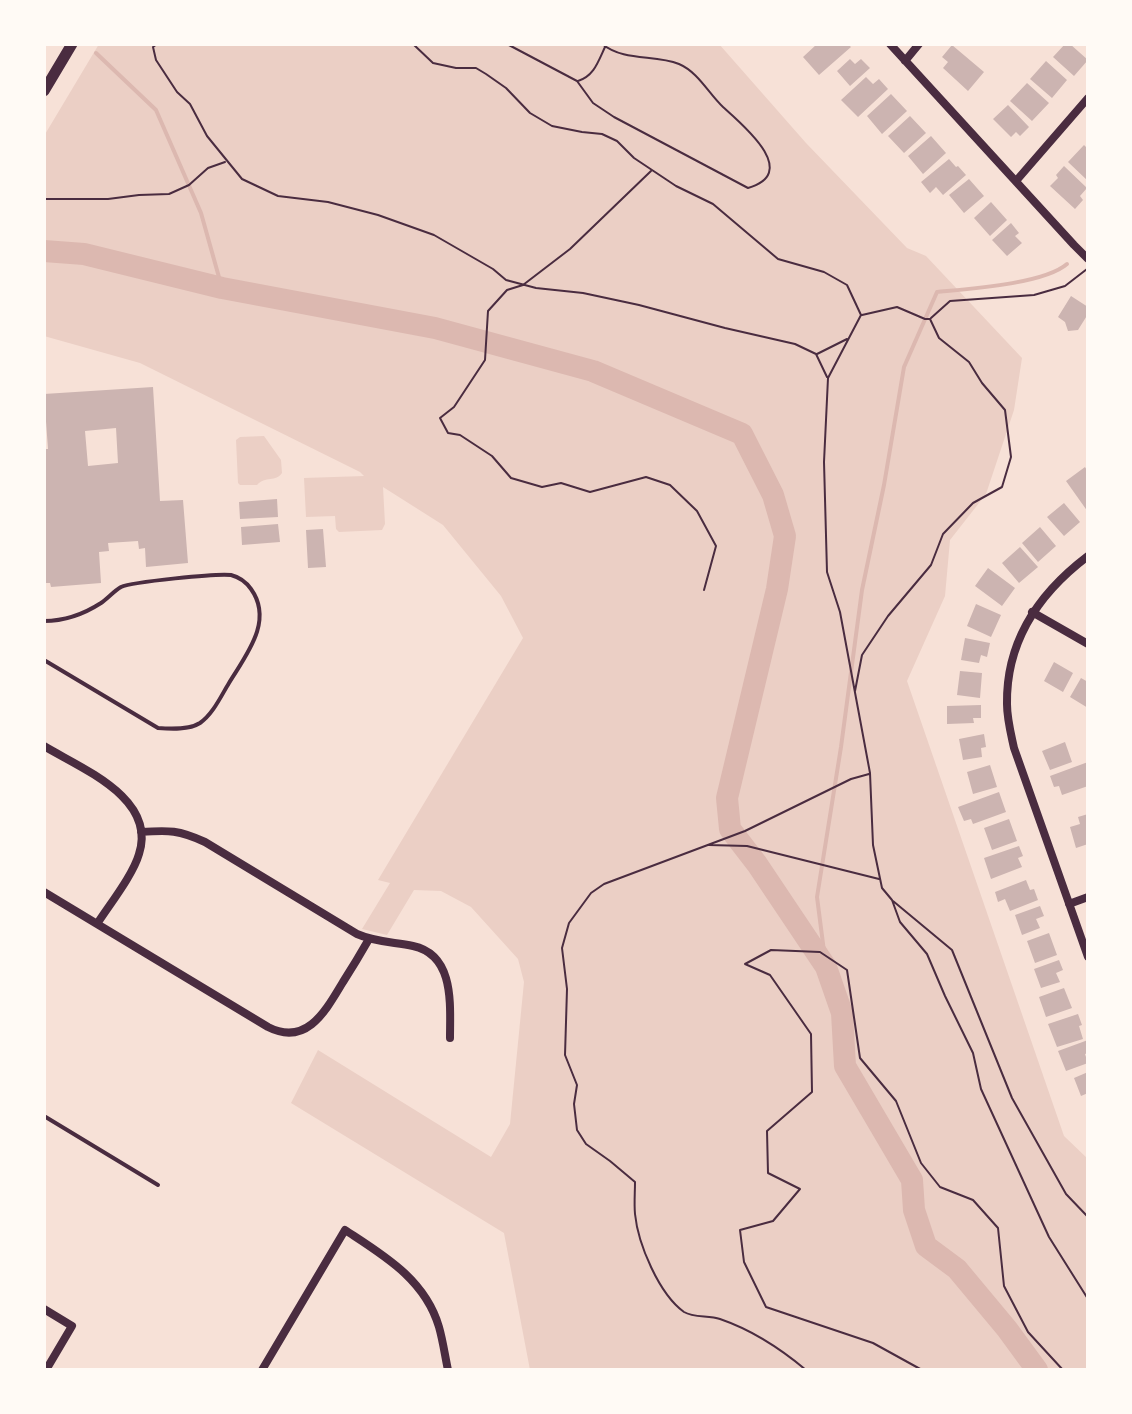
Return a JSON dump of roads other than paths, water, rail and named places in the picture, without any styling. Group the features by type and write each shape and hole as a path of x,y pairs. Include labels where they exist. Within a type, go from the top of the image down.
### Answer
{"main road":[{"path":"44,91 72,44"}],"street":[{"path":"890,44 1088,259"},
{"path":"905,61 919,44"},
{"path":"1016,181 1088,98"},
{"path":"1088,556 1052,587 1026,621 1010,670 1007,702 1014,748 1088,957"},
{"path":"1032,612 1088,644"},
{"path":"44,746 121,794 138,817 141,832 139,854 97,924"},
{"path":"141,832 178,831 196,838 357,934 419,948 435,959 450,988 450,1038"},
{"path":"44,892 268,1027 283,1033 305,1029 316,1022 369,939"},
{"path":"1069,904 1088,897"},
{"path":"262,1370 345,1230 390,1259 411,1278 427,1300 438,1325 448,1370"},
{"path":"44,1309 72,1326 46,1370"}],"lane":[{"path":"44,621 60,621 78,615 122,587 168,579 230,575 246,582 257,597 260,617 259,631 214,707 199,723 175,729 158,728 44,660"},
{"path":"44,1116 158,1185"}],"waterway":[{"path":"96,53 156,110 201,213 222,288"},
{"path":"44,251 84,254 222,288 435,328 593,371 742,434 773,495 785,536 777,589 727,798 730,829 826,967 842,1013 845,1066 912,1180 914,1210 926,1246 957,1269 1037,1370"},
{"path":"826,967 817,897 862,590 904,367 937,292 1024,281 1056,271 1067,264"}]}
